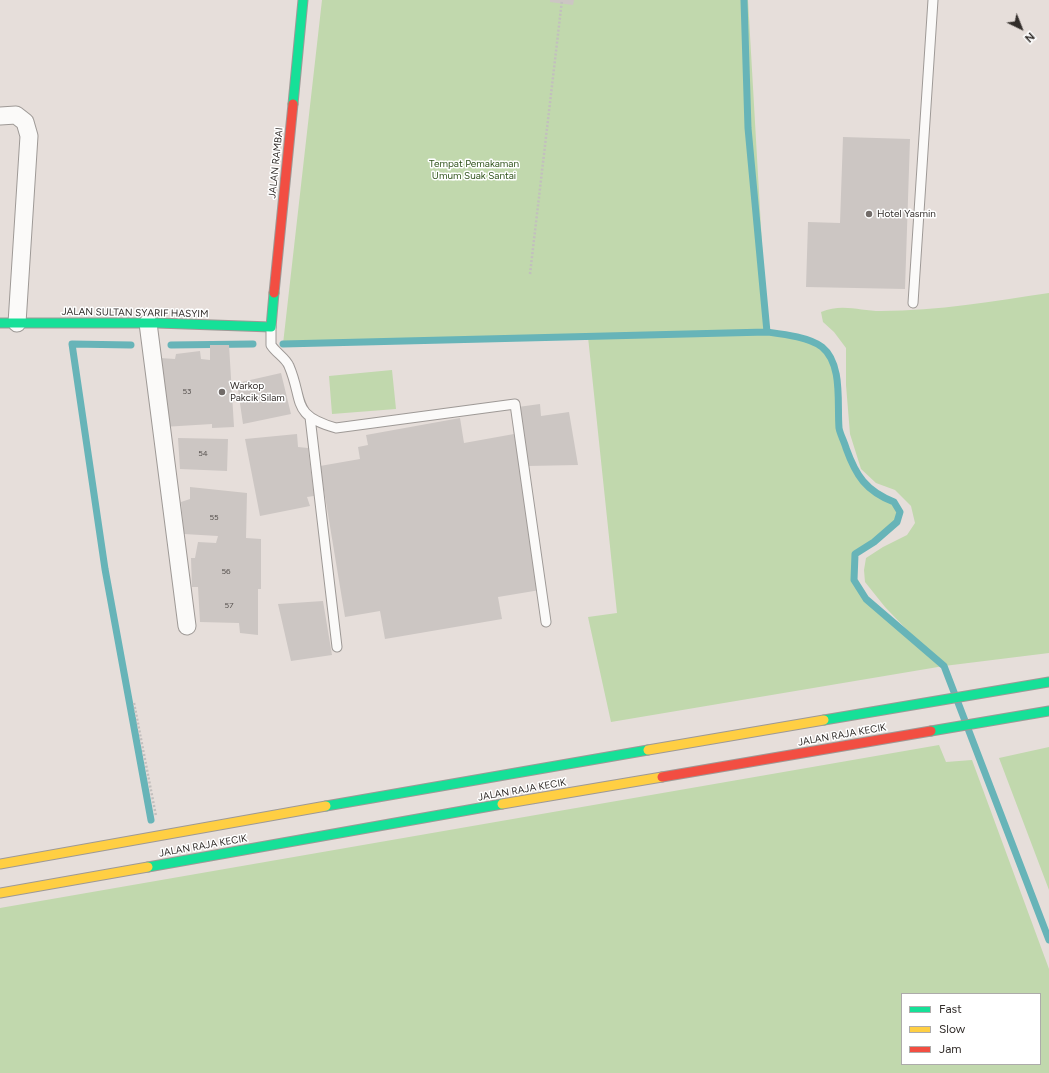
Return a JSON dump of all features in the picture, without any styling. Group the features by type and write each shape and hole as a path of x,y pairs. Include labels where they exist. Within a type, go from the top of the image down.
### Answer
{"main road":[{"name":"JALAN RAMBAI","path":"271,327 303,0"},
{"name":"JALAN SULTAN SYARIF HASYIM","path":"0,323 148,323 271,327"},
{"name":"JALAN RAJA KECIK","path":"0,864 596,763 1049,682"},
{"name":"JALAN RAJA KECIK","path":"0,893 600,784 1049,711"}],"street":[{"path":"0,116 16,115 25,122 29,136 17,323"},
{"path":"148,323 187,626"}],"lane":[{"path":"913,304 933,0"},
{"path":"271,327 271,345 289,366 302,410 310,417 323,424 336,428 515,404 546,622"},
{"path":"310,417 337,647"}],"path":[{"path":"530,274 562,0"},
{"path":"134,703 160,836"}],"green space":[{"name":"Tempat Pemakaman Umum Suak Santai","path":"322,0 748,0 767,332 791,334 822,347 833,363 839,429 852,465 864,483 883,497 894,502 900,512 897,522 874,542 856,554 854,580 866,599 935,659 885,607 865,582 864,570 866,558 883,547 907,535 915,523 911,506 895,490 876,483 861,469 850,434 846,385 846,348 834,332 823,322 821,312 836,308 851,308 873,311 902,311 966,305 1049,293 1049,653 944,666 611,722 588,617 617,613 588,337 283,344"},
{"path":"392,370 396,409 332,414 329,376"},
{"path":"939,745 946,762 972,760 1049,969 1049,1073 0,1073 0,908"},
{"path":"1049,747 1049,890 999,758"}],"building":[{"path":"550,0 574,0 573,5 550,2"},
{"path":"843,137 910,139 905,289 806,287 808,222 840,223"},
{"path":"210,345 229,345 234,427 212,428 212,424 163,427 160,358 175,359 176,354 200,351 201,359 210,360"},
{"path":"281,373 291,414 243,424 237,383"},
{"path":"540,404 541,416 569,412 578,465 527,466 518,407"},
{"path":"460,418 464,443 514,434 540,590 498,597 502,619 385,639 380,611 345,617 320,466 360,459 358,447 368,445 366,435"},
{"path":"297,434 298,447 308,448 314,496 307,497 310,506 260,516 245,439"},
{"path":"178,438 228,439 227,471 180,469"},
{"path":"190,487 247,493 246,538 261,539 261,589 258,589 258,635 240,633 239,623 200,622 198,587 192,587 191,558 195,558 198,542 216,543 218,536 184,534 181,502 190,499"},
{"path":"323,601 332,655 291,661 278,604"}],"waterway":[{"path":"744,0 748,128 767,332 795,336 810,341 822,347 829,354 833,363 838,384 840,433 854,467 869,487 884,498 894,502 900,512 897,522 874,542 855,554 854,580 866,599 944,666 1049,940"},
{"path":"283,344 767,332"},
{"path":"131,345 72,344 105,569 151,820"},
{"path":"171,345 253,344"}],"traffic: fast":[{"path":"293,104 303,0"},
{"path":"0,323 157,323 271,327 274,293"},
{"path":"824,720 1049,682"},
{"path":"931,731 1049,711"},
{"path":"326,806 648,750"},
{"path":"148,867 502,804"}],"traffic: slow":[{"path":"648,750 824,720"},
{"path":"502,804 662,777"},
{"path":"0,864 326,806"},
{"path":"0,893 148,867"}],"traffic: jam":[{"path":"274,293 293,104"},
{"path":"662,777 931,731"}],"place":[{"name":"Hotel Yasmin","path":"869,214"},
{"name":"Warkop Pakcik Silam","path":"222,392"}]}
